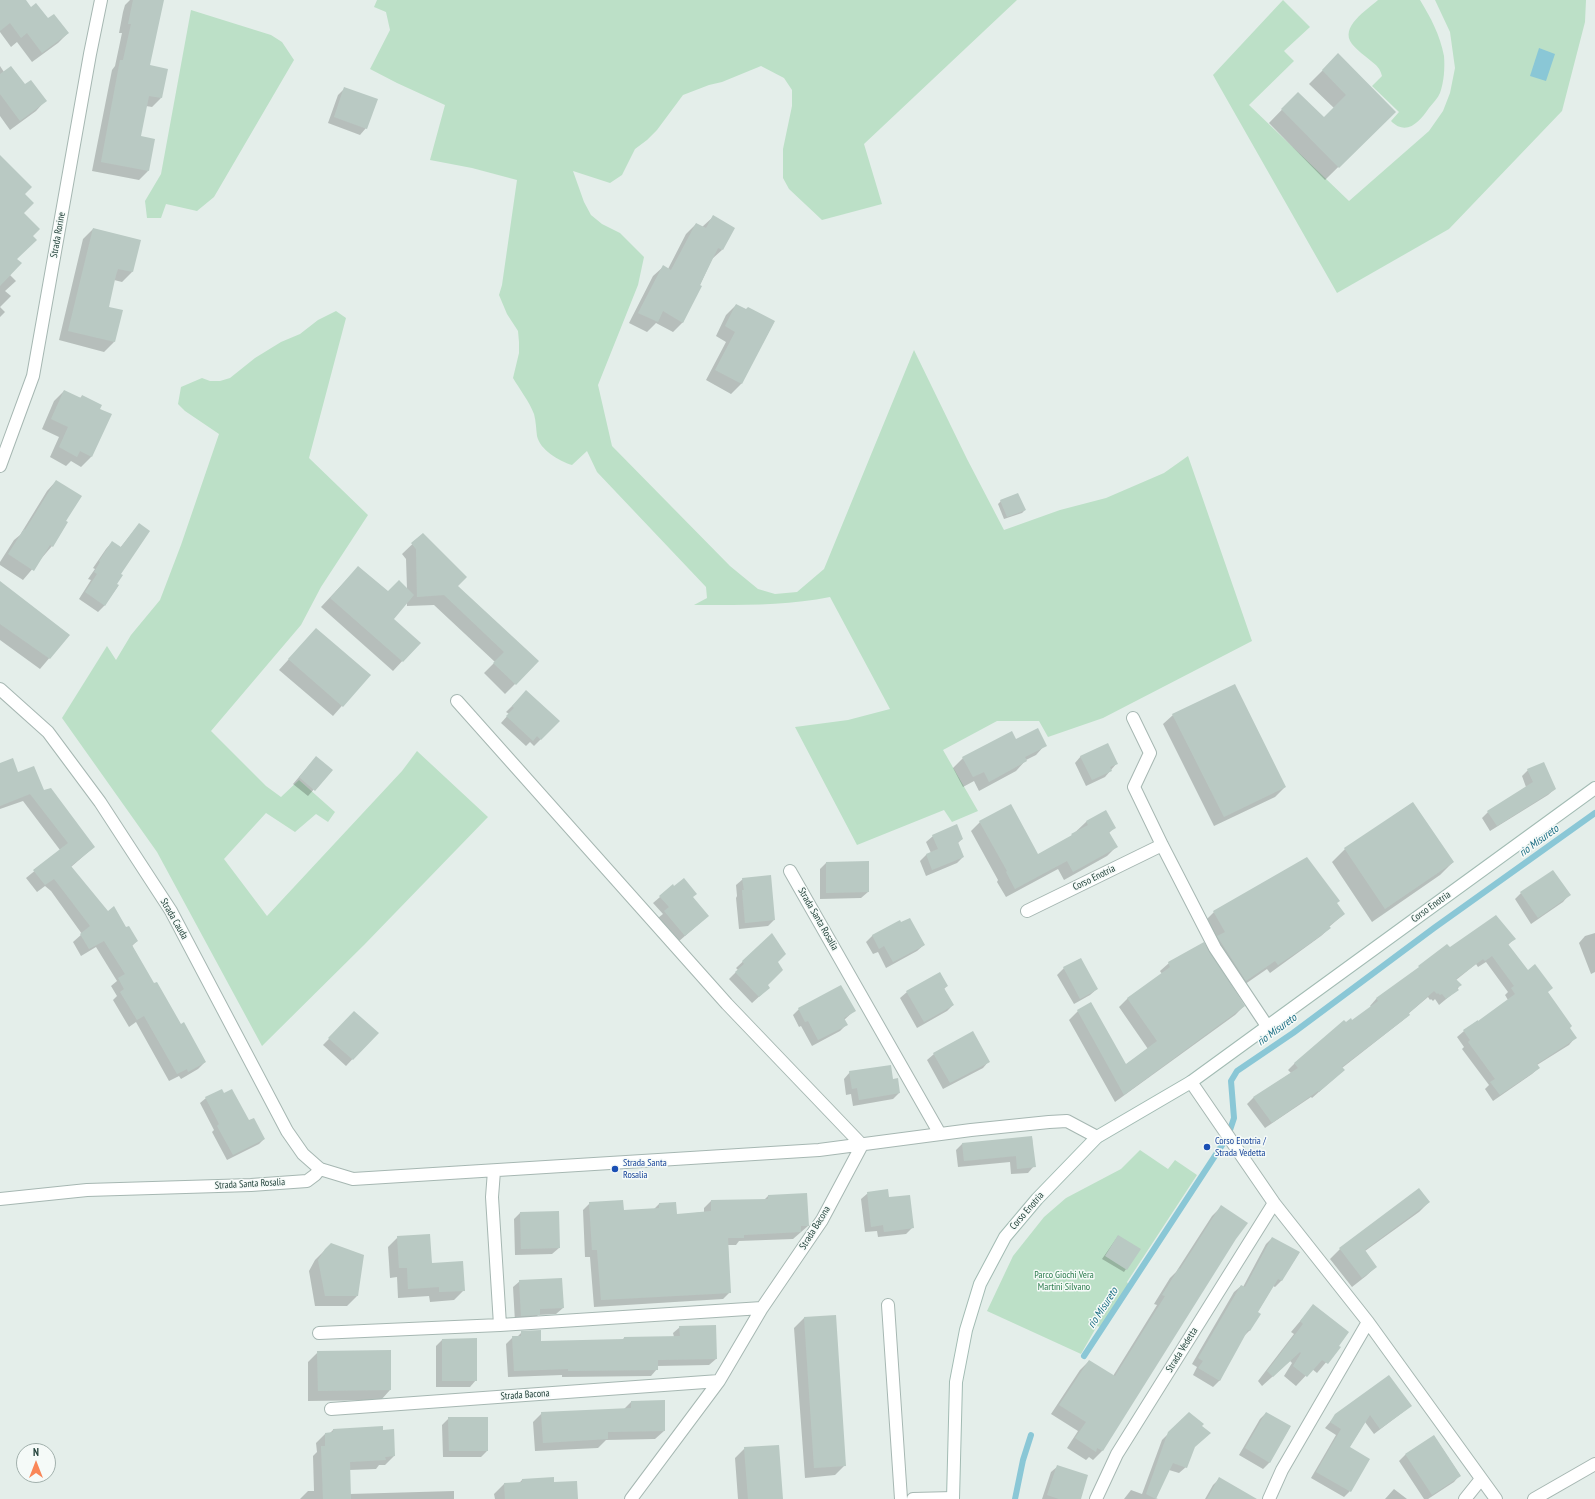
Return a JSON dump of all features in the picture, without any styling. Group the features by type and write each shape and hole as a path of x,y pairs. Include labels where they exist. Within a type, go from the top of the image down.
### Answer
{"street":[{"name":"Strada Rorine","path":"0,466 33,376 90,54 101,0"},
{"name":"Strada Cauda","path":"0,689 48,732 100,802 171,911 287,1131 303,1154 320,1169"},
{"path":"457,701 727,1004 862,1145"},
{"path":"1133,718 1150,753 1134,787 1214,948 1267,1026"},
{"name":"Corso Enotria","path":"953,1498 956,1382 966,1330 980,1284 1005,1236 1037,1199 1097,1137 1191,1082 1595,788"},
{"name":"Corso Enotria","path":"1027,911 1162,845"},
{"name":"Strada Santa Rosalia","path":"790,871 940,1134"},
{"path":"1191,1082 1274,1203 1368,1322 1496,1499"},
{"path":"320,1169 353,1178 494,1171 819,1150 971,1130 1068,1121 1097,1137"},
{"name":"Strada Bacona","path":"631,1499 719,1381 762,1308 822,1220 862,1145"},
{"name":"Strada Santa Rosalia","path":"0,1199 87,1190 251,1185 307,1181 320,1169"},
{"path":"494,1171 492,1197 500,1325"},
{"name":"Strada Vedetta","path":"1096,1499 1117,1454 1274,1203"},
{"path":"888,1305 901,1499"},
{"path":"319,1333 500,1325 762,1308"},
{"path":"1269,1499 1282,1470 1368,1322"},
{"name":"Strada Bacona","path":"331,1409 719,1381"},
{"path":"1534,1499 1595,1464"},
{"path":"1465,1499 1482,1480"},
{"path":"913,1499 953,1498"}],"green space":[{"path":"377,0 1017,0 864,144 882,204 822,220 789,189 783,178 783,149 792,106 792,90 784,78 761,66 722,82 709,85 683,95 657,130 635,149 622,175 610,183 573,171 584,202 591,215 602,224 620,233 644,257 638,285 598,385 612,446 730,566 758,589 775,594 797,592 824,569 914,350 967,459 1004,530 1060,510 1106,498 1164,473 1188,456 1252,641 1103,718 1048,737 1039,721 997,721 943,750 978,811 952,822 944,810 857,845 795,727 848,720 890,709 830,597 797,602 745,605 694,605 707,598 706,587 597,472 587,451 572,465 556,458 542,446 537,436 536,422 532,409 513,378 519,353 518,331 507,314 499,295 502,285 517,180 472,168 430,160 445,105 370,69 390,30 386,12 374,7"},
{"path":"1283,0 1310,27 1284,51 1294,61 1249,105 1349,201 1429,131 1443,111 1450,93 1455,68 1450,32 1435,0 1586,0 1585,22 1562,111 1449,229 1337,293 1213,75"},
{"path":"1378,0 1420,0 1435,27 1444,56 1442,84 1437,99 1422,118 1408,127 1402,128 1391,121 1399,112 1372,86 1382,76 1380,71 1377,66 1352,44 1349,38 1349,31 1356,19"},
{"path":"191,10 271,35 282,42 294,60 214,197 197,211 166,204 161,218 147,218 145,201 161,174"},
{"path":"336,311 346,318 309,458 368,515 321,587 301,625 211,731 266,786 281,797 299,780 335,812 328,822 316,814 295,832 266,813 224,859 267,916 402,771 417,751 488,817 364,945 262,1046 157,852 62,718 107,646 116,660 131,635 160,600 181,545 219,434 185,411 178,404 181,387 202,378 210,381 220,381 230,378 255,358 281,342 300,334 318,320"},
{"name":"Parco Giochi Vera Martini Silvano","path":"1140,1150 1168,1169 1175,1160 1197,1175 1127,1282 1129,1285 1100,1327 1097,1326 1081,1354 987,1311 1013,1256 1044,1217 1066,1198 1121,1169"}],"water":[{"path":"1539,48 1555,54 1546,81 1530,76"}],"building":[{"path":"0,0 26,0 31,7 36,3 48,18 54,14 69,33 42,53 27,33 21,38 10,23 0,31"},
{"path":"133,0 164,0 150,65 168,69 162,98 149,96 141,136 155,139 149,171 101,162 120,60 123,60 131,24 128,24"},
{"path":"1338,53 1396,112 1339,168 1281,109 1298,92 1324,117 1346,95 1322,70"},
{"path":"11,66 25,84 31,80 47,101 20,121 0,94 0,74"},
{"path":"344,87 378,99 367,129 334,117"},
{"path":"0,155 32,187 25,194 34,203 24,213 40,229 33,236 37,240 17,259 22,263 0,286"},
{"path":"713,215 735,228 723,250 718,248 700,285 702,286 683,323 663,311 658,322 638,313 663,265 671,270 696,223 706,228"},
{"path":"93,228 141,240 133,272 118,269 116,275 109,307 123,310 115,342 68,331"},
{"path":"736,304 746,309 748,307 775,321 742,384 715,370 735,332 725,326"},
{"path":"64,390 81,398 82,395 102,405 100,409 112,414 92,457 80,451 77,457 59,447 68,427 51,419"},
{"path":"56,480 82,496 66,521 68,522 53,547 50,545 34,571 8,554 24,529 25,530"},
{"path":"1018,493 1026,510 1007,517 1000,500"},
{"path":"139,523 150,531 121,574 123,575 117,584 119,585 105,606 85,592 97,574 94,572 100,562 99,561 112,541 121,547"},
{"path":"423,533 467,577 458,586 539,661 516,685 493,663 504,652 444,595 417,597 416,549 411,543"},
{"path":"358,566 388,591 399,580 414,595 394,619 421,643 403,662 330,598"},
{"path":"0,581 70,635 50,659 0,624"},
{"path":"316,628 371,675 343,707 288,659"},
{"path":"1235,684 1286,787 1224,817 1172,714"},
{"path":"526,690 560,721 541,740 537,736 533,741 506,716 514,708 512,706"},
{"path":"1038,728 1047,746 1025,757 1027,761 989,782 984,772 973,777 962,757 1012,731 1016,739"},
{"path":"1108,743 1118,764 1110,767 1112,771 1092,780 1080,756"},
{"path":"316,756 333,770 315,791 299,777"},
{"path":"13,758 18,772 34,766 44,790 51,788 95,847 71,866 108,911 114,906 126,927 129,926 138,941 132,945 154,983 157,982 181,1024 184,1022 206,1062 188,1072 187,1069 177,1074 144,1016 137,1020 120,992 124,989 118,978 125,974 104,941 89,949 80,934 90,926 54,879 45,885 33,870 68,843 30,794 0,806 0,763"},
{"path":"1544,762 1556,789 1497,826 1487,811 1533,782 1527,769"},
{"path":"1413,802 1454,862 1385,909 1344,848"},
{"path":"1011,804 1038,854 1088,825 1086,821 1106,810 1116,828 1109,832 1118,847 1073,872 1067,861 1015,889 1006,872 1007,871 979,821"},
{"path":"957,824 963,839 958,842 964,857 932,870 926,854 938,849 932,835"},
{"path":"1307,857 1340,901 1337,903 1345,914 1329,926 1331,928 1305,947 1278,965 1275,961 1246,981 1217,936 1225,932 1213,911"},
{"path":"869,861 869,892 826,893 826,862"},
{"path":"1553,870 1571,895 1538,918 1520,892"},
{"path":"771,875 775,920 745,923 742,878"},
{"path":"684,878 697,894 693,897 709,916 685,936 664,911 669,907 659,896 673,884 674,886"},
{"path":"1496,915 1516,939 1508,944 1528,970 1535,964 1553,988 1548,992 1572,1026 1570,1028 1577,1038 1537,1064 1540,1068 1500,1095 1490,1082 1495,1079 1468,1042 1470,1040 1463,1030 1515,994 1511,988 1514,986 1492,956 1485,961 1483,959 1456,979 1462,985 1457,988 1459,990 1446,999 1442,994 1437,994 1434,991 1409,1013 1410,1015 1342,1067 1345,1070 1319,1092 1318,1091 1272,1123 1253,1097 1298,1068 1294,1063 1344,1020 1346,1022 1351,1018 1352,1020 1378,1001 1376,998 1419,967 1418,966 1447,944 1450,947"},
{"path":"910,918 925,945 893,962 884,946 879,949 872,935 900,920 901,922"},
{"path":"772,933 786,954 778,962 783,970 768,985 770,988 759,997 735,972 744,964 742,961"},
{"path":"1204,942 1245,1006 1124,1095 1077,1010 1091,1002 1126,1064 1157,1041 1127,998 1170,967 1168,962"},
{"path":"1081,958 1098,989 1080,999 1063,967"},
{"path":"940,972 948,986 944,988 954,1005 924,1022 906,991"},
{"path":"841,985 856,1011 844,1018 848,1025 818,1040 808,1021 805,1022 798,1008"},
{"path":"354,1011 379,1033 353,1060 328,1038"},
{"path":"973,1031 990,1062 950,1083 933,1053"},
{"path":"891,1065 893,1079 898,1078 900,1093 859,1100 857,1088 852,1089 849,1071"},
{"path":"222,1089 224,1093 232,1089 249,1120 254,1118 265,1139 233,1155 217,1126 219,1124 205,1097"},
{"path":"1032,1136 1036,1167 1017,1169 1016,1156 964,1161 962,1143"},
{"path":"1419,1188 1430,1202 1365,1250 1377,1267 1362,1278 1339,1248"},
{"path":"888,1189 889,1197 910,1195 914,1228 884,1232 883,1225 871,1227 867,1192"},
{"path":"807,1193 809,1226 801,1226 801,1232 744,1235 744,1238 728,1238 731,1293 601,1300 597,1250 592,1250 589,1202 623,1200 624,1210 659,1208 659,1203 676,1202 677,1214 711,1211 711,1200 768,1199 768,1195"},
{"path":"1221,1205 1248,1223 1236,1239 1103,1451 1097,1448 1096,1452 1075,1438 1086,1422 1059,1405 1089,1360 1115,1376 1165,1296 1162,1295"},
{"path":"559,1211 560,1248 521,1249 520,1212"},
{"path":"430,1234 432,1263 463,1261 465,1291 439,1292 439,1287 408,1289 407,1268 399,1268 397,1236"},
{"path":"1118,1235 1141,1249 1127,1270 1105,1256"},
{"path":"1272,1237 1300,1252 1282,1281 1278,1279 1258,1312 1261,1314 1250,1331 1248,1330 1220,1381 1198,1368 1203,1361 1198,1358 1241,1285 1245,1287"},
{"path":"331,1243 364,1255 358,1296 325,1296 318,1260"},
{"path":"562,1278 564,1308 540,1309 540,1315 521,1316 519,1280"},
{"path":"1313,1304 1349,1332 1339,1346 1341,1347 1328,1364 1322,1360 1307,1377 1293,1366 1301,1353 1300,1352 1273,1377 1267,1371 1303,1324 1300,1321"},
{"path":"836,1315 846,1466 814,1468 804,1317"},
{"path":"716,1325 717,1359 658,1360 658,1370 568,1371 568,1369 514,1371 512,1336 521,1336 521,1331 541,1330 541,1341 624,1339 624,1337 680,1336 679,1326"},
{"path":"477,1338 477,1381 442,1381 442,1339"},
{"path":"391,1350 391,1390 318,1391 317,1351"},
{"path":"1389,1375 1412,1406 1380,1429 1370,1415 1350,1447 1370,1459 1351,1492 1316,1472 1341,1429 1330,1422 1335,1414"},
{"path":"665,1400 665,1431 608,1432 608,1439 543,1443 541,1412 631,1408 631,1401"},
{"path":"1189,1412 1204,1424 1202,1426 1211,1433 1195,1447 1187,1468 1173,1463 1156,1499 1146,1494 1168,1432"},
{"path":"1266,1412 1291,1426 1270,1463 1245,1448"},
{"path":"448,1417 488,1417 488,1451 449,1451"},
{"path":"383,1426 383,1430 394,1429 395,1456 385,1457 386,1460 350,1462 351,1499 323,1499 321,1446 325,1446 325,1433 333,1432 333,1429"},
{"path":"1434,1435 1461,1476 1432,1495 1405,1454"},
{"path":"779,1445 783,1499 748,1499 744,1447"},
{"path":"1057,1465 1088,1475 1081,1499 1059,1499 1047,1495"},
{"path":"554,1477 554,1482 577,1481 578,1499 505,1499 504,1483 522,1482 522,1479"},
{"path":"1219,1477 1257,1499 1207,1499"}],"waterway":[{"name":"rio Misureto","path":"1084,1356 1228,1136 1234,1118 1231,1081 1237,1071 1293,1033 1434,928 1595,813"},
{"name":"rio Misureto","path":"1015,1499 1023,1460 1031,1435"}],"place":[{"name":"Corso Enotria / Strada Vedetta","path":"1207,1147"},
{"name":"Strada Santa Rosalia","path":"615,1169"}]}
